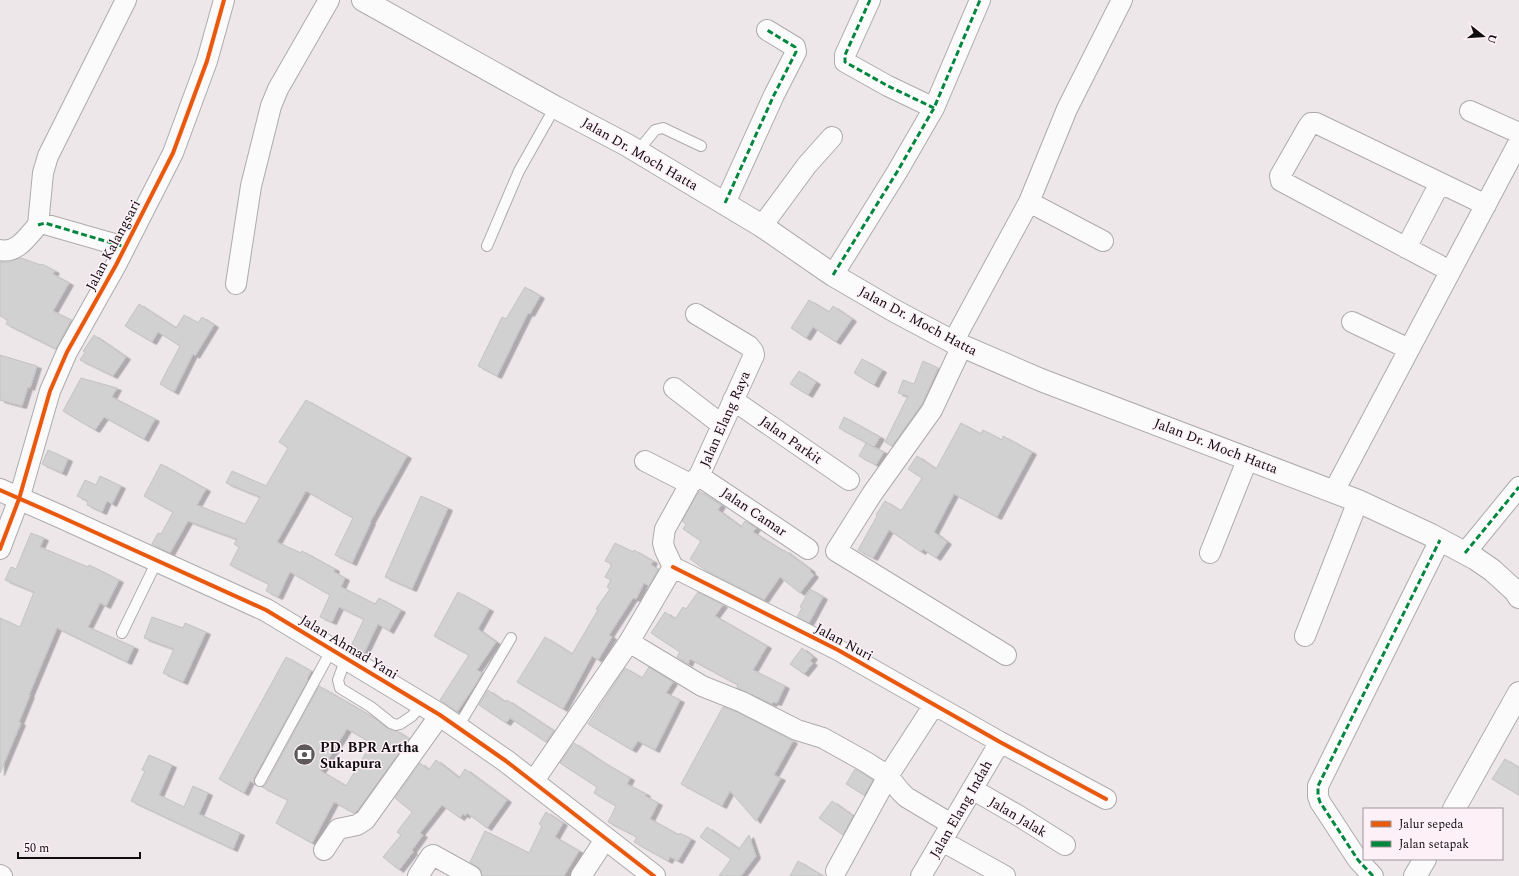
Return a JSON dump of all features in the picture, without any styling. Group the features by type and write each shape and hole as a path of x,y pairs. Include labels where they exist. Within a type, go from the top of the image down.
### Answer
{"main road":[{"name":"Jalan Dr. Moch Hatta","path":"362,0 389,6 555,107 638,152 725,203 762,226 833,275 958,344 1041,380 1358,501 1465,553 1492,570 1515,591 1519,597"},
{"name":"Jalan Ahmad Yani","path":"10,494 266,610 431,709 458,727 534,782 654,876"},
{"path":"1455,808 1519,693"},
{"path":"1415,876 1424,860"}],"street":[{"path":"38,225 43,173 48,156 126,0"},
{"name":"Jalan Kalangsari","path":"0,549 10,494 50,391 67,352 125,247 173,153 207,61 224,0"},
{"path":"236,284 251,186 271,106 278,89 329,0"},
{"path":"870,0 845,55 845,62 888,86 934,108"},
{"path":"833,275 893,179 934,108 980,0"},
{"path":"1006,655 836,551 872,494 932,410 958,344 1029,202 1067,109 1122,0"},
{"path":"725,203 774,95 796,52 795,47 767,30"},
{"path":"1470,111 1519,133"},
{"path":"1450,271 1281,182 1280,176 1308,127 1313,123 1486,205"},
{"path":"762,226 807,164 832,136"},
{"path":"1334,491 1519,142"},
{"path":"1406,248 1440,184"},
{"path":"1029,202 1103,241"},
{"path":"0,250 8,251 15,249 38,225 45,223 125,247"},
{"name":"Jalan Elang Raya","path":"673,567 665,550 663,536 665,529 695,480 754,355 749,346 696,314"},
{"path":"1352,322 1409,349"},
{"path":"674,388 722,425"},
{"name":"Jalan Parkit","path":"733,400 849,480"},
{"path":"1210,553 1248,458"},
{"name":"Jalan Camar","path":"645,461 695,480 808,548"},
{"path":"1465,553 1519,487"},
{"path":"1305,636 1358,501"},
{"path":"1373,876 1358,860 1320,802 1318,796 1318,786 1440,540"},
{"path":"534,782 629,642 673,567"},
{"name":"Jalan Nuri","path":"673,567 838,650 1106,800"},
{"path":"629,642 702,686 742,702 797,730 823,738 866,762 888,776 897,788 947,833 1005,876"},
{"path":"836,871 888,776 934,704"},
{"path":"324,850 338,829 357,825 365,820 431,709"},
{"name":"Jalan Elang Indah","path":"921,876 1000,742"},
{"name":"Jalan Jalak","path":"972,789 1019,816 1064,845"},
{"path":"581,876 606,838"},
{"path":"418,876 430,856 433,855 471,876"}],"lane":[{"path":"487,246 519,171 555,107"},
{"path":"638,152 654,130 658,128 663,128 701,146"},
{"path":"122,633 157,561"},
{"path":"458,727 511,638"},
{"path":"339,654 338,680 340,688 371,707 391,723 400,724 412,716 431,709"},
{"path":"260,781 339,654"}],"building":[{"path":"21,258 41,265 42,264 55,271 53,274 69,283 53,311 71,320 56,349 6,324 8,320 0,316 0,262 9,262"},
{"path":"525,287 540,296 530,314 528,313 497,376 478,366 502,317 506,319"},
{"path":"809,300 829,312 833,306 852,319 836,342 813,327 806,338 791,328"},
{"path":"139,304 176,328 184,315 198,323 202,317 214,325 195,356 193,354 174,392 160,384 180,346 158,332 152,342 125,326"},
{"path":"94,335 126,357 113,376 80,360 85,352 83,351"},
{"path":"0,355 37,366 22,406 0,400"},
{"path":"862,359 882,370 874,385 854,373"},
{"path":"923,361 938,368 922,404 892,446 885,442 908,396 898,393 903,380 914,384"},
{"path":"799,371 816,382 808,395 790,384"},
{"path":"81,378 117,388 112,397 155,419 144,439 104,417 95,430 63,411"},
{"path":"306,400 407,456 370,522 352,563 335,555 353,518 306,491 277,542 301,553 302,551 335,569 334,572 345,578 341,587 375,604 379,598 401,610 389,631 378,624 364,653 351,646 364,619 339,607 332,622 320,617 330,595 290,572 278,597 266,591 269,584 230,565 239,547 234,544 237,539 188,521 170,553 152,544 158,533 161,534 173,512 144,496 161,464 206,489 197,505 245,524 260,497 226,483 232,471 266,486 288,448 279,442"},
{"path":"844,417 880,437 874,447 839,428"},
{"path":"961,423 981,434 983,430 1002,440 1003,436 1032,452 997,517 954,494 934,532 947,542 936,558 923,549 921,552 889,530 873,558 858,550 885,501 901,511 922,478 908,469 917,456 936,469"},
{"path":"866,443 884,452 876,465 859,456"},
{"path":"48,450 68,459 62,473 42,464"},
{"path":"100,476 121,486 112,504 107,501 102,512 87,505 88,501 77,496 85,480 96,485"},
{"path":"699,491 721,505 718,510 741,527 745,521 756,528 753,532 783,551 784,550 811,570 810,571 814,575 800,593 780,577 764,600 708,572 690,559 701,541 683,529 686,524 682,521"},
{"path":"421,496 448,508 412,589 385,577"},
{"path":"31,533 44,538 40,547 88,567 89,565 119,580 106,606 100,603 88,627 134,647 127,662 57,628 29,695 19,722 21,723 0,773 0,618 20,627 34,592 5,580 11,567 16,569"},
{"path":"615,543 633,552 634,550 653,561 651,565 658,569 649,586 644,583 636,599 633,598 609,635 612,637 598,660 592,656 563,709 517,682 545,637 572,654 598,610 596,609 610,589 607,587 611,580 605,577 612,564 605,561"},
{"path":"810,589 823,597 809,623 797,617 802,608 800,607"},
{"path":"458,592 489,609 478,629 496,642 477,670 482,673 457,712 440,700 469,655 434,636"},
{"path":"698,592 723,605 715,616 767,646 753,670 785,686 777,703 773,702 772,704 737,688 738,685 690,659 688,664 677,657 680,652 651,633 665,612 675,619 683,607 686,609"},
{"path":"152,617 183,628 185,623 206,632 183,682 163,673 174,649 144,638"},
{"path":"802,648 813,657 810,661 813,663 804,674 790,664"},
{"path":"286,657 311,671 307,679 308,680 254,778 254,783 250,781 244,793 219,779"},
{"path":"649,667 673,682 666,693 680,700 655,750 638,741 632,750 588,724 625,668 642,678"},
{"name":"PD. BPR Artha Sukapura","path":"319,686 376,719 387,728 397,731 409,739 357,811 354,813 334,802 312,843 276,823 288,800 262,787 266,784","holes":["347,729 372,743 346,786 321,771"]},
{"path":"488,690 505,702 507,700 554,731 546,742 510,718 506,723 479,705"},
{"path":"723,707 737,712 793,741 774,775 781,778 756,821 730,791 722,806 681,784"},
{"path":"574,743 630,778 627,784 646,794 645,796 658,803 650,819 679,835 680,833 691,839 678,861 670,857 668,861 634,842 637,837 608,822 616,806 594,793 597,787 560,763"},
{"path":"149,755 172,765 159,795 184,807 193,786 208,793 199,814 240,833 233,849 131,801 145,771 142,770"},
{"path":"1505,759 1519,768 1519,795 1492,779"},
{"path":"436,760 459,778 465,769 507,800 487,828 467,813 465,816 463,814 460,818 442,805 420,833 423,835 412,850 413,852 399,870 383,857 401,835 397,832 412,812 395,798 420,763 429,770"},
{"path":"855,769 873,780 864,795 846,784"},
{"path":"832,801 853,816 843,835 819,818"},
{"path":"546,812 563,823 555,837 579,851 564,876 482,876 481,870 470,862 485,831 529,853 542,826 539,824"},
{"path":"707,827 739,849 749,835 756,856 741,876 719,876 731,859 700,837"},
{"path":"798,861 823,876 790,876"}],"marked path":[{"path":"870,0 845,55 845,62 888,86 934,108"},
{"path":"833,275 897,172 934,108 980,0"},
{"path":"725,203 774,95 796,52 795,47 767,30"},
{"path":"38,225 45,223 125,247"},
{"path":"1465,553 1519,487"},
{"path":"1373,876 1358,860 1320,802 1318,796 1318,786 1440,540"}],"cycle path":[{"path":"0,549 19,499 50,391 67,352 116,265 173,153 207,61 224,0"},
{"path":"0,490 266,610 440,715 506,761 654,876"},
{"path":"673,567 838,650 1000,742 1106,799"}],"place":[{"name":"PD. BPR Artha Sukapura","path":"305,755"}]}
